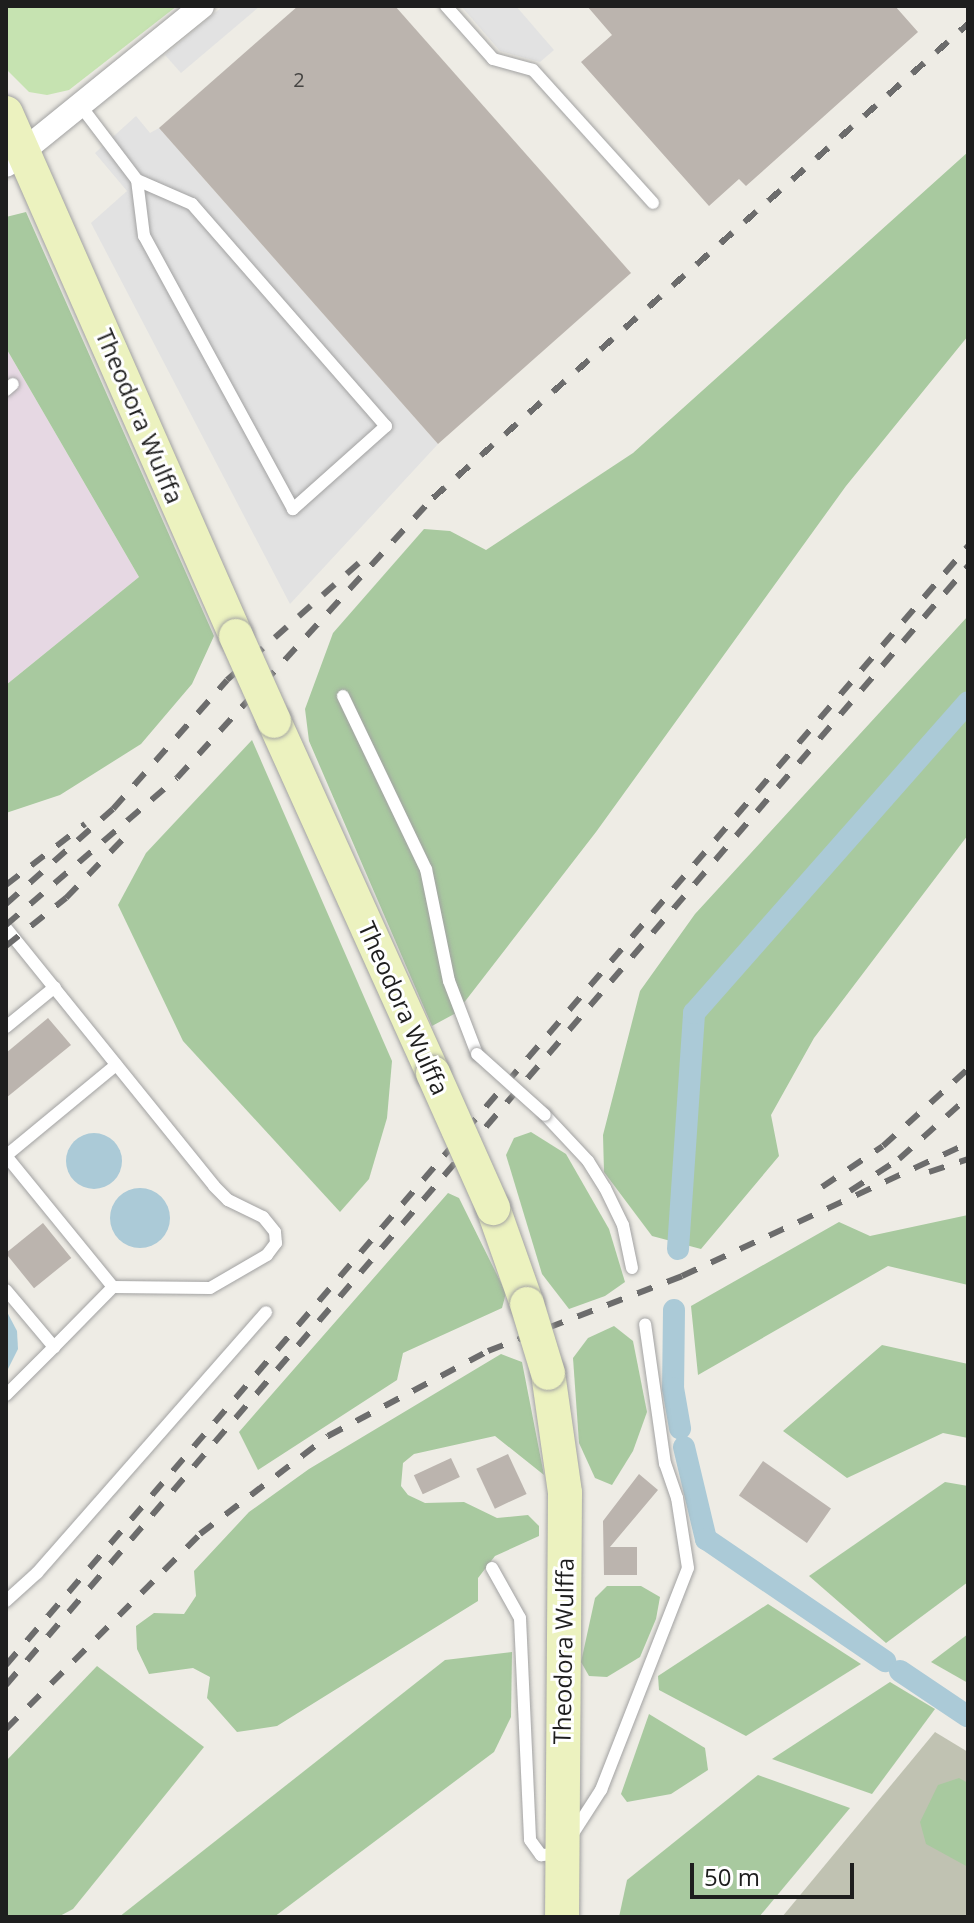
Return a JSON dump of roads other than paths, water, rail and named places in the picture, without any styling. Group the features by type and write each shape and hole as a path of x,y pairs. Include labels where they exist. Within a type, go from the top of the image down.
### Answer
{"street":[{"path":"15,157 202,6"},
{"name":"Theodora Wulffa","path":"6,113 15,157 433,1073 493,1208 527,1304 548,1373 565,1493 560,1855 562,1917"}],"lane":[{"path":"446,6 493,59 533,70 653,203"},
{"path":"80,105 137,180 192,204 386,426 293,509 144,236 137,180"},
{"path":"343,696 426,869 449,981 477,1054 545,1115 605,1188 623,1225 632,1268"},
{"path":"6,928 214,1186 228,1200 263,1217 275,1232 276,1243 267,1255 210,1288 113,1287 6,1395"},
{"path":"6,1027 55,987"},
{"path":"113,1287 7,1155 116,1065"},
{"path":"6,1290 54,1347"},
{"path":"6,1601 37,1573 266,1312"},
{"path":"492,1568 520,1618 530,1840 541,1855 560,1855 601,1790 688,1568 677,1498 665,1464 645,1324"}],"water":[{"path":"94,1133 114,1141 122,1161 114,1181 94,1189 74,1181 66,1161 74,1141"},
{"path":"140,1188 161,1197 170,1218 161,1239 140,1248 119,1239 110,1218 119,1197"},
{"path":"6,1310 17,1331 18,1349 6,1373"}],"waterway":[{"path":"678,1249 694,1013 968,702"},
{"path":"674,1310 673,1388 680,1428"},
{"path":"684,1447 706,1539 885,1661"},
{"path":"900,1671 967,1716"}],"railway":[{"path":"6,925 177,778 433,498 968,24"},
{"path":"6,1665 968,546"},
{"path":"6,904 113,809 227,680 368,555"},
{"path":"6,1685 968,566"},
{"path":"6,885 85,824"},
{"path":"6,946 66,898 124,838"},
{"path":"822,1187 883,1146 968,1069"},
{"path":"850,1191 899,1159 968,1097"},
{"path":"6,1729 200,1534 328,1436 488,1351 682,1276 968,1143"},
{"path":"929,1172 968,1159"}]}
